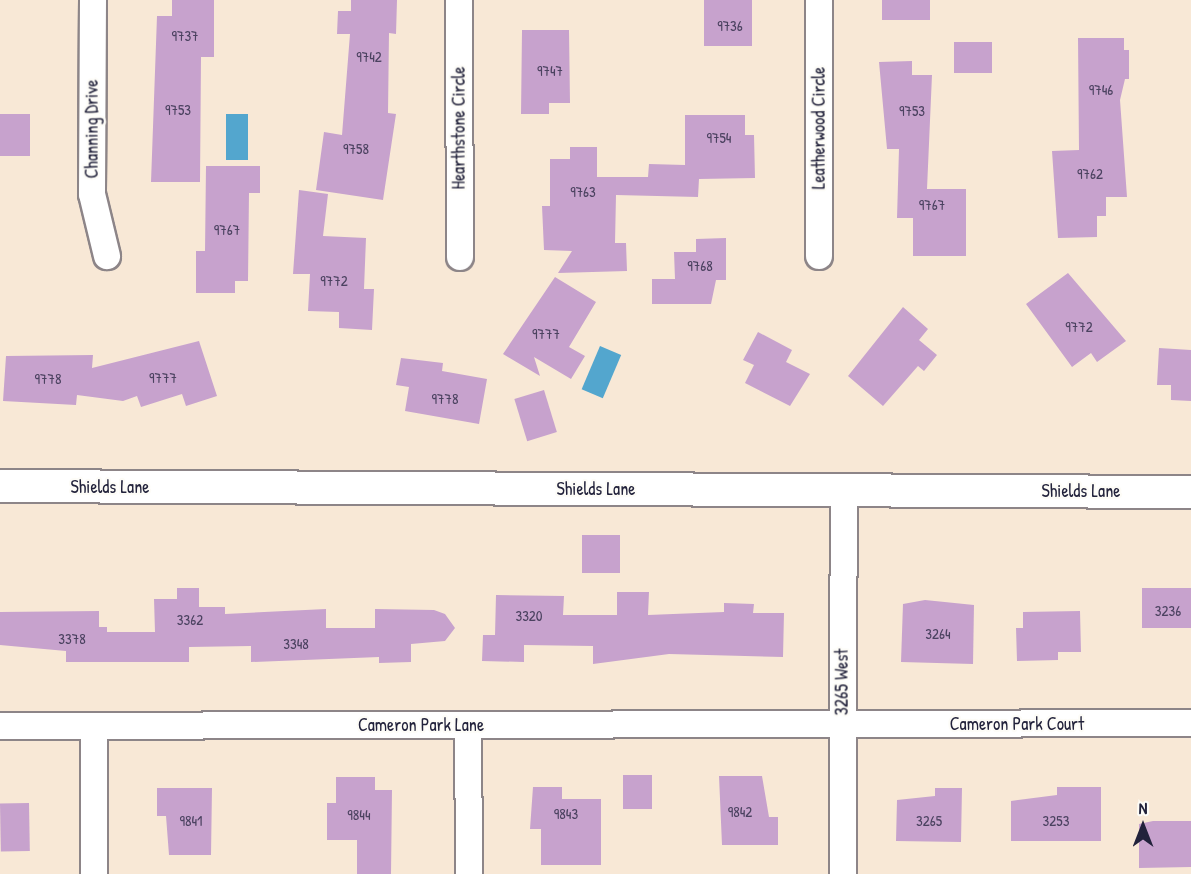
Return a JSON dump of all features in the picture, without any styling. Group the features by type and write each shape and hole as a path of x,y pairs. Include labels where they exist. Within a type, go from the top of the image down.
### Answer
{"main road":[{"name":"Shields Lane","path":"0,486 1191,492"}],"street":[{"name":"Channing Drive","path":"93,0 92,194 107,256"},
{"name":"Hearthstone Circle","path":"459,0 460,257"},
{"name":"Leatherwood Circle","path":"819,0 819,256"},
{"name":"3265 West","path":"843,874 844,490"},
{"name":"Cameron Park Court","path":"842,724 1191,723"},
{"name":"Cameron Park Lane","path":"0,726 842,724"},
{"path":"468,725 469,874"},
{"path":"94,726 94,874"}],"water":[{"path":"226,114 248,114 248,160 226,160"},
{"path":"600,346 621,355 603,398 582,389"}],"building":[{"path":"172,0 214,0 214,57 201,57 200,182 151,182 157,16 172,16"},
{"path":"351,0 397,0 396,34 389,33 388,113 396,114 383,200 316,190 324,132 342,135 350,34 337,34 338,11 351,11"},
{"path":"704,0 752,0 752,46 704,46"},
{"path":"882,0 930,0 930,20 882,20"},
{"path":"522,30 569,30 570,103 549,103 549,114 521,114"},
{"path":"1078,38 1124,38 1124,50 1129,50 1129,79 1125,79 1120,100 1127,197 1106,197 1106,216 1097,216 1097,237 1058,238 1052,151 1079,150"},
{"path":"954,42 992,42 992,73 954,73"},
{"path":"912,61 912,75 932,75 927,189 966,189 966,256 913,256 913,218 897,218 899,149 887,149 879,62"},
{"path":"0,114 30,114 30,156 0,156"},
{"path":"685,115 745,115 745,135 754,135 755,178 699,179 698,197 616,195 615,243 626,243 627,271 558,273 572,251 544,250 542,206 550,206 550,159 570,159 570,147 597,147 597,177 648,177 649,164 685,165"},
{"path":"206,166 260,166 260,193 249,193 248,281 235,281 235,293 196,293 196,251 205,251"},
{"path":"299,190 328,194 323,236 366,238 364,289 374,289 372,330 339,328 339,312 308,311 310,274 293,274"},
{"path":"726,238 726,280 716,280 711,304 652,304 652,279 675,279 674,252 696,252 696,239"},
{"path":"1068,273 1126,341 1097,362 1091,353 1072,367 1026,304"},
{"path":"555,277 596,302 569,347 585,356 571,379 534,357 540,376 503,354"},
{"path":"903,307 928,329 919,340 937,355 924,371 918,366 883,406 848,376"},
{"path":"758,332 792,350 786,362 810,374 790,406 745,383 754,365 743,360"},
{"path":"199,341 217,396 186,406 182,394 141,407 137,396 123,401 77,395 76,405 3,401 6,356 93,355 92,368"},
{"path":"1159,348 1191,350 1191,401 1171,400 1171,385 1157,385"},
{"path":"401,358 443,363 442,371 487,379 479,424 405,411 409,387 396,385"},
{"path":"544,390 557,432 527,441 514,399"},
{"path":"582,535 620,535 620,573 582,573"},
{"path":"177,588 199,588 199,607 225,607 225,614 326,609 326,628 375,628 375,609 434,610 445,614 455,628 445,641 411,644 411,662 379,663 379,657 251,662 251,646 189,647 189,662 66,662 66,651 0,645 0,612 99,611 99,627 107,627 107,632 155,632 154,599 177,599"},
{"path":"1142,588 1191,588 1191,628 1142,628"},
{"path":"617,592 649,592 648,615 724,612 724,603 754,604 753,613 784,613 783,657 669,654 593,664 593,646 524,645 524,662 482,661 483,635 495,635 496,595 564,596 563,615 617,615"},
{"path":"925,600 974,605 973,664 901,662 903,604"},
{"path":"1080,611 1081,652 1058,652 1058,660 1017,661 1016,628 1023,628 1023,612"},
{"path":"623,775 652,775 652,809 623,809"},
{"path":"719,776 762,776 769,817 778,817 778,845 722,845"},
{"path":"336,777 375,777 375,790 392,790 391,874 357,874 357,840 327,840 327,803 336,803"},
{"path":"533,787 562,787 562,799 601,799 601,865 541,865 541,829 530,829"},
{"path":"1057,787 1101,787 1101,841 1011,841 1011,801 1057,795"},
{"path":"157,788 212,788 211,855 169,855 166,816 157,816"},
{"path":"935,788 962,788 961,842 896,841 897,800 935,796"},
{"path":"29,803 30,851 1,851 0,804"},
{"path":"1153,821 1191,821 1191,867 1139,868 1139,824"}]}
